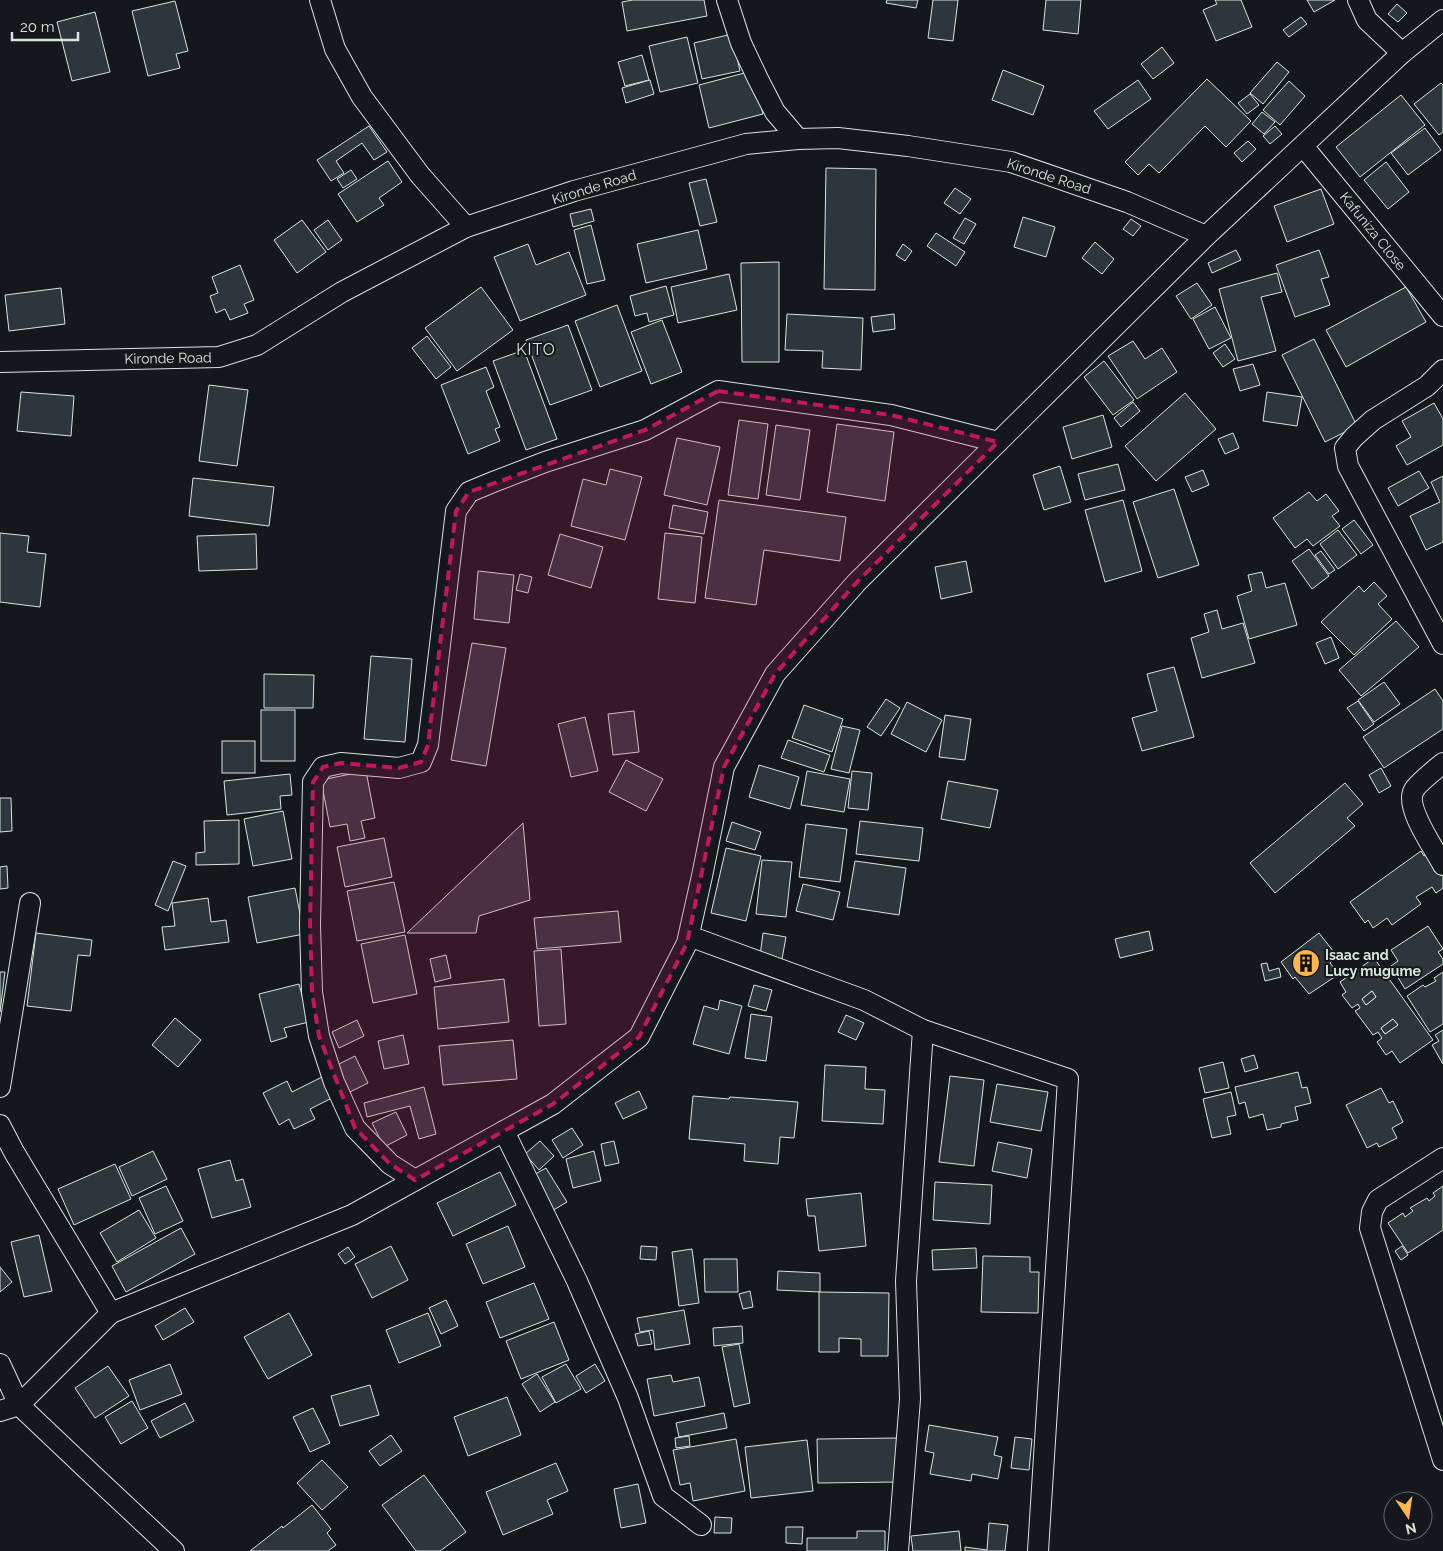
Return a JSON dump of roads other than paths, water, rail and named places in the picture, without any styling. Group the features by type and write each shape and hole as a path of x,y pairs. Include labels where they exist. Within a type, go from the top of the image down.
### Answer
{"street":[{"path":"320,0 335,49 362,98 420,174 466,227"},
{"path":"727,0 741,43 758,79 775,112 798,139"},
{"path":"1358,0 1367,20 1402,53"},
{"path":"0,1411 20,1404 111,1313 352,1215 554,1104 639,1037 687,943 724,767 775,674 857,582 1206,236 1402,53 1443,20"},
{"name":"Kironde Road","path":"0,362 219,357 257,345 342,292 466,227 574,191 746,144 798,139 838,138 908,146 1011,162 1127,202 1206,236"},
{"name":"Kafuniza Close","path":"1303,146 1443,316"},
{"path":"1443,370 1427,386 1373,420 1345,448 1348,466 1443,644"},
{"path":"415,1180 390,1164 355,1128 334,1082 319,1036 312,992 310,926 313,782 323,767 341,763 399,768 421,762 428,746 456,510 469,492 545,462 646,430 718,391 891,415 998,442"},
{"path":"1443,763 1414,789 1411,799 1414,813 1443,865"},
{"path":"0,1087 30,903"},
{"path":"688,936 864,1000 923,1030 1068,1079 1038,1551"},
{"path":"898,1551 910,1399 906,1281 923,1030"},
{"path":"0,1125 14,1152 111,1313"},
{"path":"504,1131 577,1282 628,1398 663,1496 701,1525"},
{"path":"1442,1455 1370,1228 1372,1212 1378,1200 1443,1158"},
{"path":"0,1364 20,1404 174,1551"}],"place":[{"name":"Isaac and Lucy mugume","path":"1306,963"}],"district":[{"name":"KITO","path":"536,349"}]}
